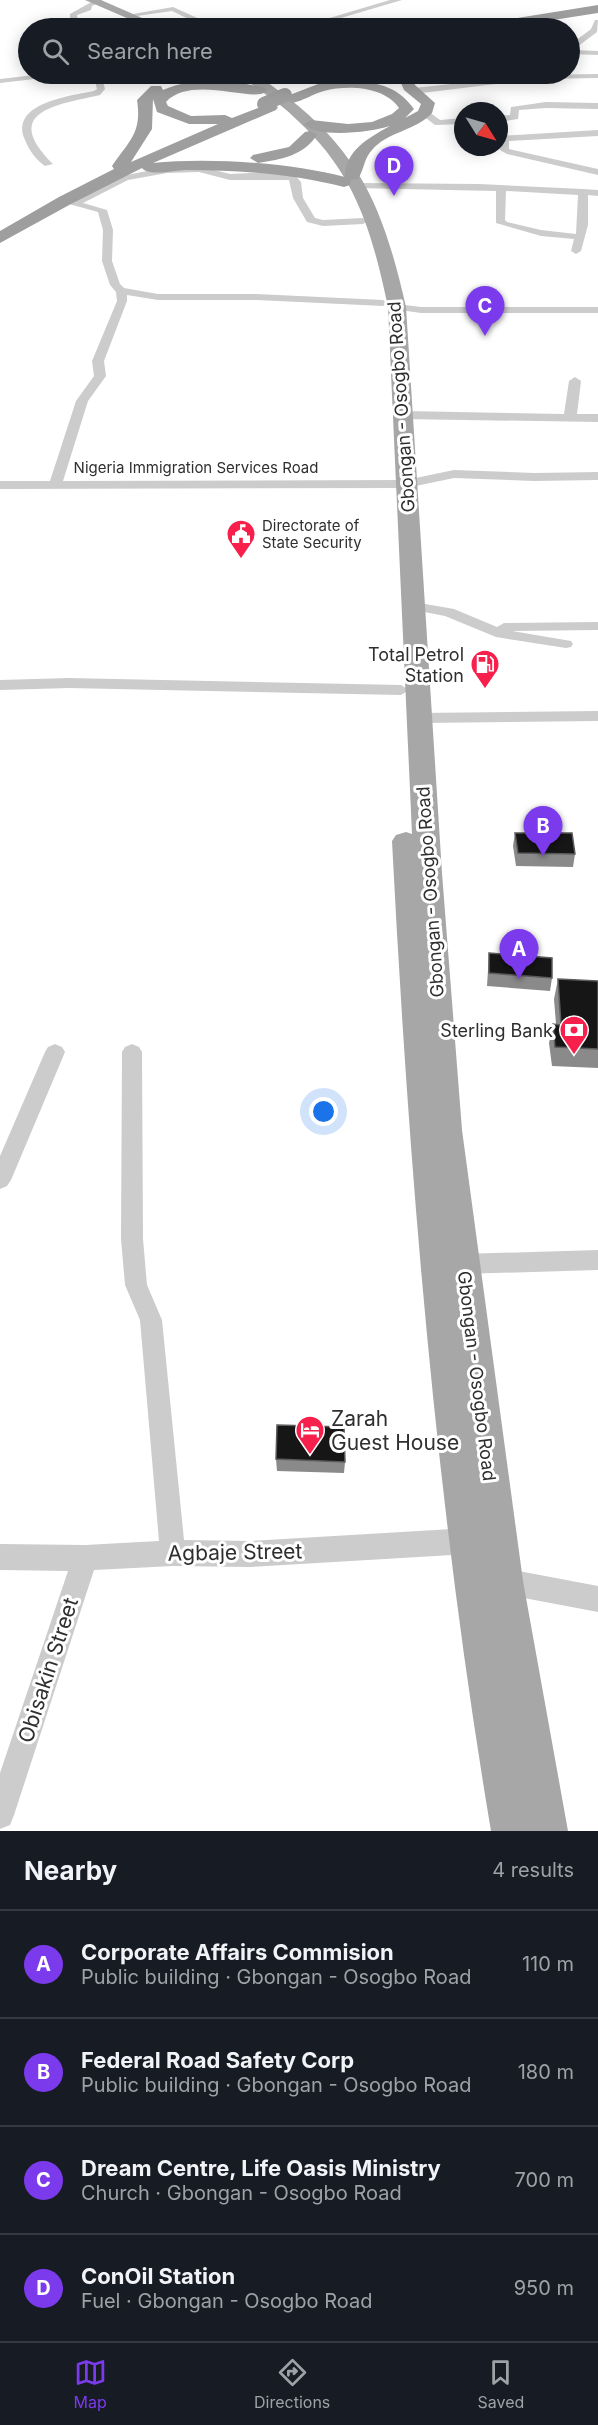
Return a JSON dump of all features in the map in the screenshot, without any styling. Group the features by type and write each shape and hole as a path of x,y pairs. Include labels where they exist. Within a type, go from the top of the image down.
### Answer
{"highway":[{"path":"550,18 598,11"},
{"path":"559,18 598,11"},
{"path":"123,169 145,129 147,118 144,100 158,87 165,84"},
{"path":"0,228 270,95 309,84"},
{"path":"200,137 199,142 202,146 215,153 228,157 258,158 283,154 305,145 310,130 369,128 398,118 407,109 395,95 382,89 351,84"},
{"path":"123,169 200,165 293,170 351,181 359,156 368,144 425,113 428,103 408,84"},
{"path":"225,119 201,121 183,118 162,110 159,101 161,96 172,90 195,86 270,95"},
{"path":"0,238 123,169 200,137 270,95"}],"main road":[{"path":"96,1 146,18"},
{"path":"96,1 136,18"},
{"name":"Gbongan - Osogbo Road","path":"252,84 270,95 310,130 351,181 372,213 387,259 402,415 399,484 401,690 412,958 429,1176 469,1541 514,1831"},
{"name":"Gbongan - Osogbo Road","path":"351,181 390,305 387,336 399,484 414,606 446,1130 503,1581 545,1831"}],"street":[{"path":"131,12 181,0"},
{"path":"335,18 398,0"},
{"path":"73,18 74,14 88,9 88,5 96,1"},
{"path":"131,12 173,9 191,18"},
{"path":"580,41 597,27"},
{"path":"580,51 598,53"},
{"path":"580,76 598,76"},
{"path":"0,81 18,79"},
{"path":"48,164 42,161 27,136 24,125 28,116 54,103 97,93 101,89 100,84"},
{"path":"414,92 472,84"},
{"path":"508,118 514,117 514,109 517,108 546,105 598,106"},
{"path":"425,113 438,123 454,125"},
{"path":"508,139 598,133"},
{"path":"508,151 598,172"},
{"path":"122,296 115,285 107,261 108,230 102,210 74,204 126,178 183,169 199,169 230,177 285,176 295,179 298,198 311,220 323,223 363,221"},
{"path":"351,181 598,193"},
{"path":"501,188 500,221 504,224 541,233 580,237"},
{"path":"576,251 584,208 583,192"},
{"path":"122,296 390,305 431,310 598,310"},
{"path":"56,484 82,401 100,376 98,361 122,296"},
{"path":"570,418 575,381"},
{"path":"402,415 598,418"},
{"name":"Nigeria Immigration Services Road","path":"0,485 399,484 454,474 534,477 598,476"},
{"path":"414,606 449,612 487,629 529,640 566,644"},
{"path":"487,629 598,626"},
{"path":"0,685 69,683 401,690"},
{"path":"420,718 598,716"},
{"path":"0,1180 56,1052"},
{"path":"132,1052 132,1239 136,1285 151,1320 173,1553"},
{"path":"462,1264 598,1260"},
{"name":"Agbaje Street","path":"0,1557 85,1558 173,1553 250,1554 469,1541"},
{"name":"Obisakin Street","path":"0,1815 85,1558"},
{"path":"503,1581 598,1599"}],"building":[{"path":"515,833 572,833 575,854 518,853"},
{"path":"489,953 552,958 552,978 489,973"},
{"path":"558,979 598,981 598,1049 555,1047 553,1024 561,1025"},
{"name":"Zarah Guest House","path":"277,1425 344,1427 345,1462 276,1459"}],"place":[{"name":"ConOil Station","path":"394,196"},
{"name":"Dream Centre, Life Oasis Ministry","path":"485,336"},
{"name":"Directorate of State Security","path":"241,560"},
{"name":"Total Petrol Station","path":"485,690"},
{"name":"Federal Road Safety Corp","path":"543,856"},
{"name":"Corporate Affairs Commision","path":"519,979"},
{"name":"Sterling Bank","path":"574,1056"},
{"name":"Zarah Guest House","path":"310,1456"}]}
